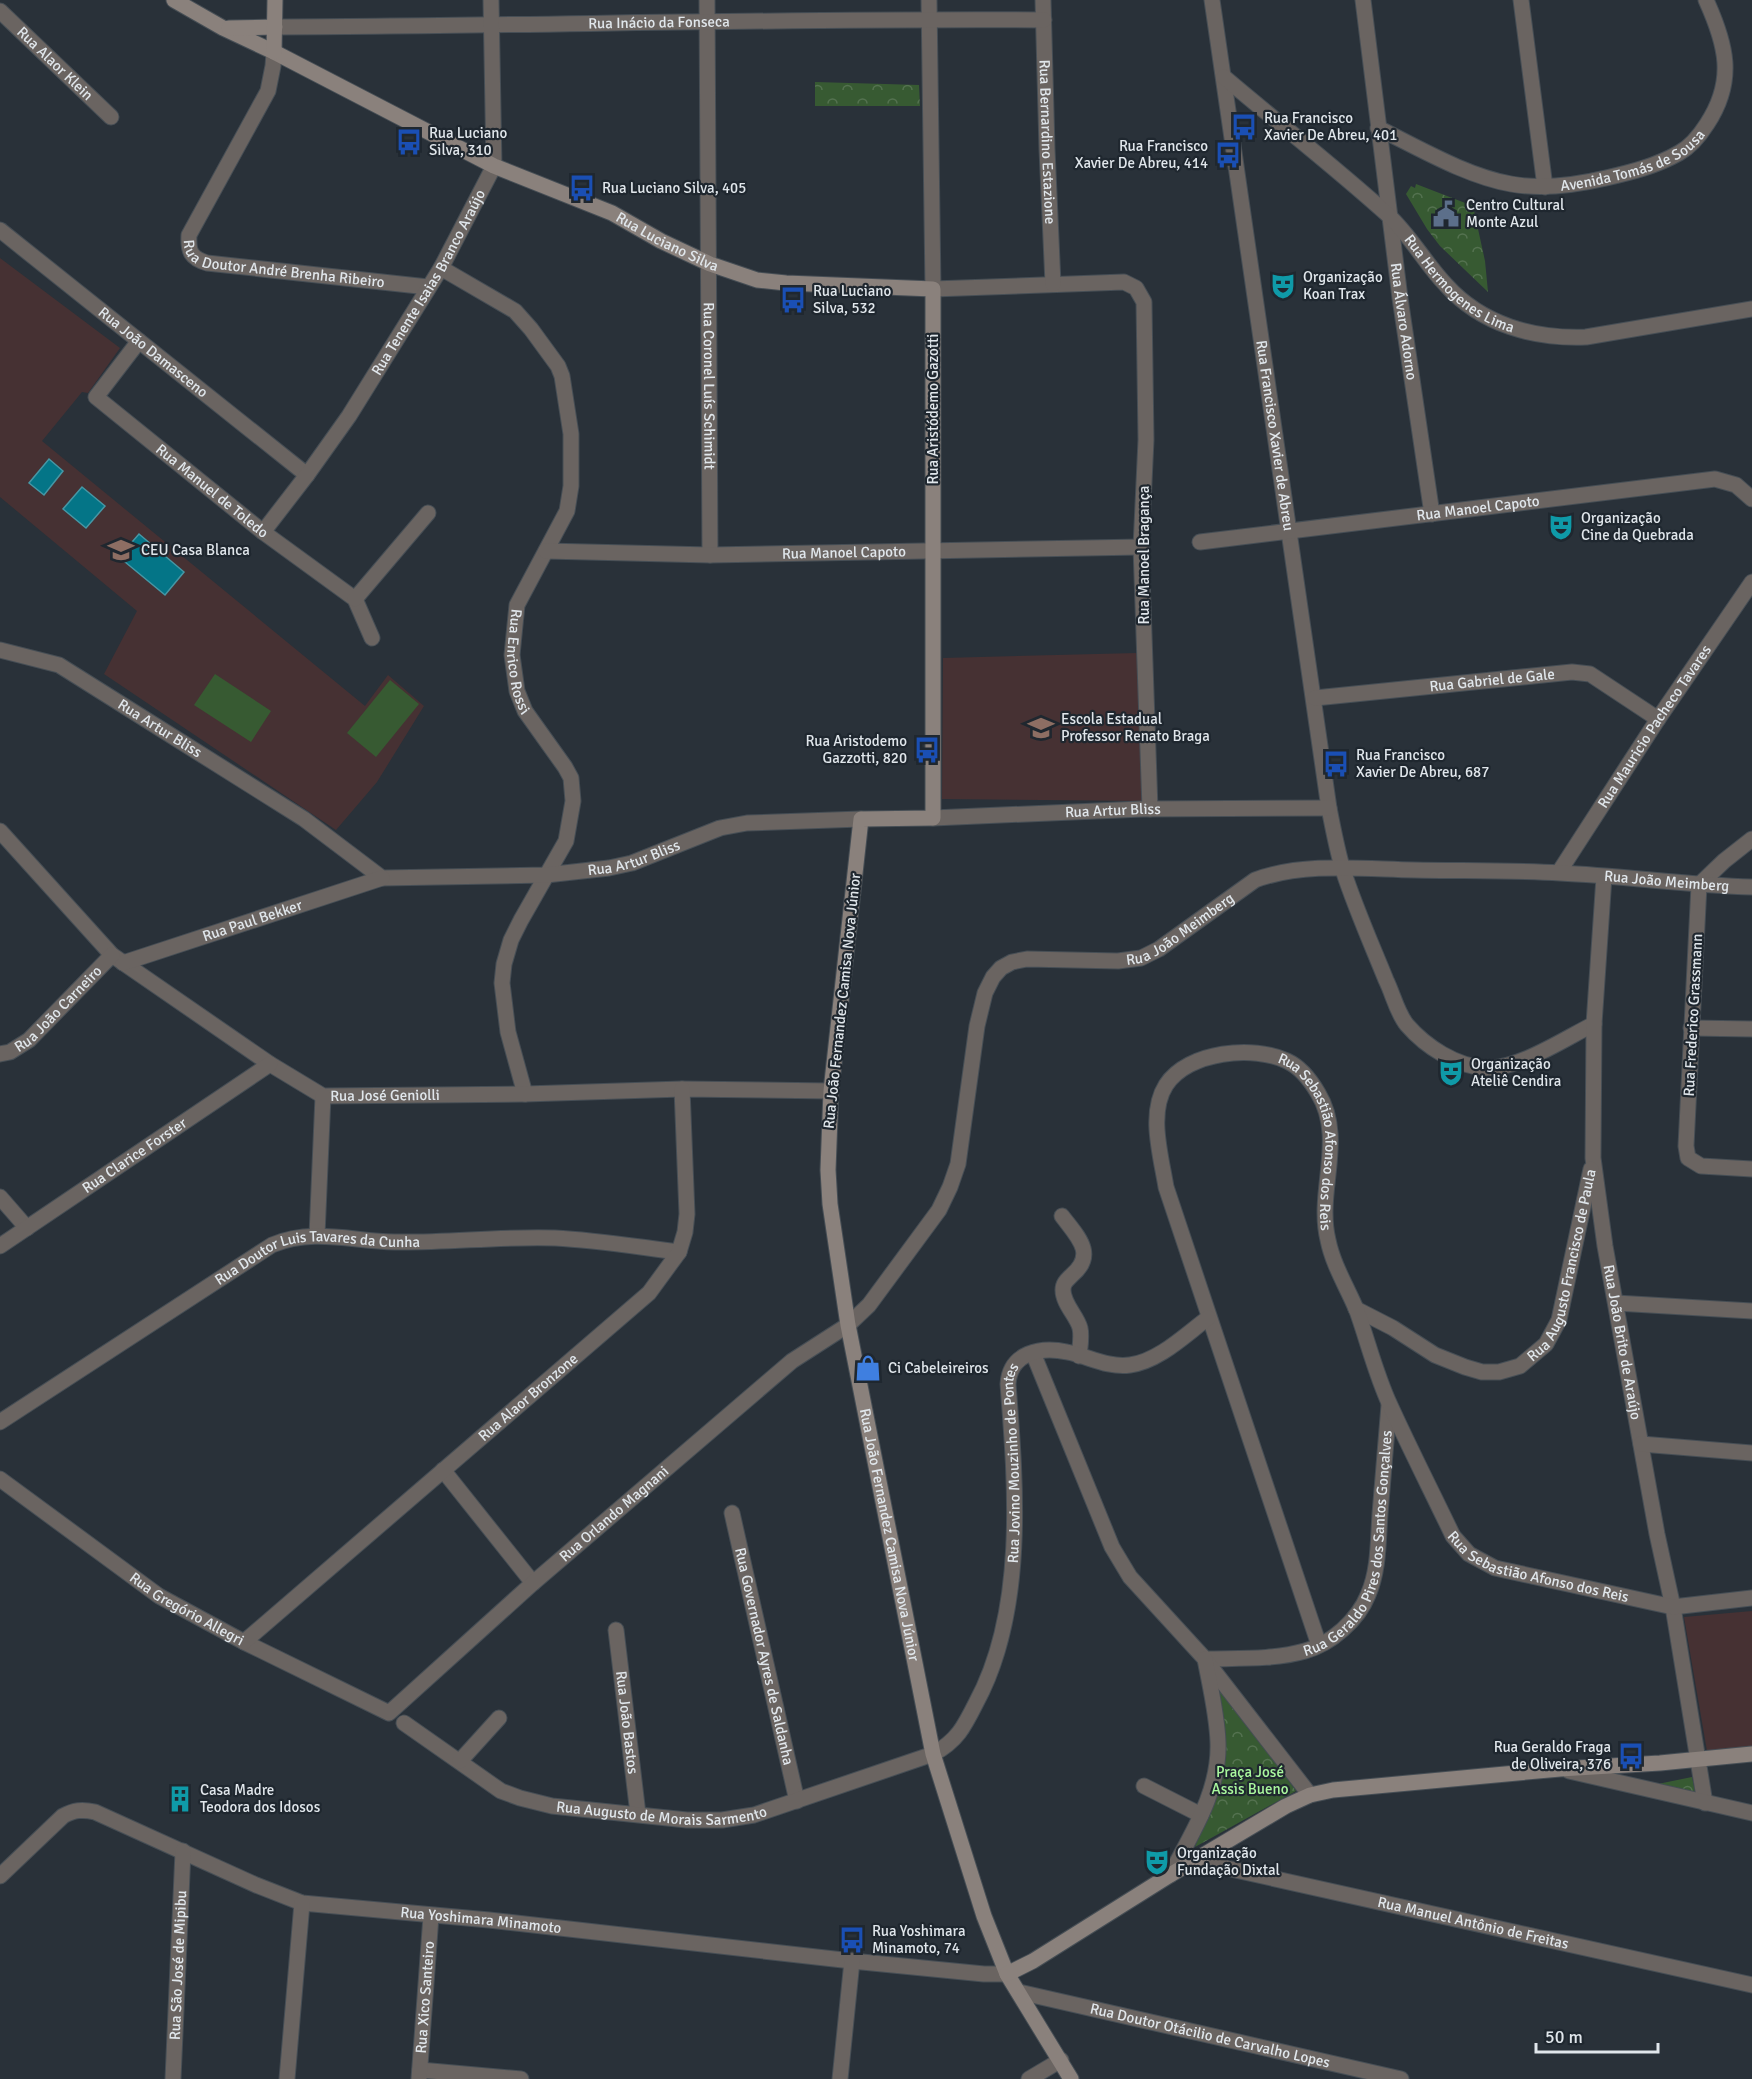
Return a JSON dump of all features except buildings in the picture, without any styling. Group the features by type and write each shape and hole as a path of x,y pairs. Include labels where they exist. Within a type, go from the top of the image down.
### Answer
{"street":[{"name":"Rua Luciano Silva","path":"174,0 223,28 494,166 612,213 661,241 710,264 757,280 933,289 1124,282 1136,288 1144,302"},
{"name":"Rua Doutor André Brenha Ribeiro","path":"275,0 273,66 268,91 189,235 189,249 196,260 207,263 428,287"},
{"name":"Rua Tenente Isaias Branco Araújo","path":"262,532 308,476 349,416 441,268 494,166 491,0"},
{"name":"Rua Coronel Luís Schimidt","path":"707,0 710,555"},
{"name":"Rua Aristódemo Gazotti","path":"929,0 933,289 933,818"},
{"name":"Rua Bernardino Estazione","path":"1043,0 1053,284"},
{"name":"Rua Francisco Xavier de Abreu","path":"1212,0 1329,808 1342,868 1359,915 1406,1023 1423,1041 1445,1056 1469,1065 1486,1068 1506,1066 1594,1024"},
{"path":"1363,0 1378,128"},
{"path":"1521,0 1545,187"},
{"name":"Avenida Tomás de Sousa","path":"1378,128 1482,176 1512,184 1545,187 1583,183 1640,171 1681,152 1701,134 1720,99 1726,72 1723,41 1706,0"},
{"name":"Rua Alaor Klein","path":"0,11 111,117"},
{"name":"Rua Inácio da Fonseca","path":"275,27 492,26 708,21 1044,20"},
{"path":"223,28 275,27"},
{"name":"Rua Hermogenes Lima","path":"1224,77 1390,217 1446,285 1464,303 1478,312 1525,332 1561,338 1586,337 1752,309"},
{"name":"Rua Álvaro Adorno","path":"1378,128 1432,514"},
{"name":"Rua João Damasceno","path":"0,230 308,476"},
{"name":"Rua Enrico Rossi","path":"441,268 515,311 531,329 558,366 562,376 571,434 571,486 567,511 517,605 512,655 517,691 525,711 559,756 571,778 573,801 566,841 511,940 504,964 502,983 508,1032 525,1094"},
{"name":"Rua Manoel Bragança","path":"1144,302 1146,440 1142,547 1150,809"},
{"name":"Rua Manuel de Toledo","path":"139,341 96,397 262,532 355,599"},
{"name":"Rua Manoel Capoto","path":"1200,542 1715,479 1736,485 1752,499"},
{"path":"372,638 355,599 428,513"},
{"name":"Rua Manoel Capoto","path":"546,551 710,555 1142,547"},
{"name":"Rua Mauricio Pacheco Tavares","path":"1559,872 1658,719 1752,582"},
{"name":"Rua Artur Bliss","path":"0,650 59,665 304,819 382,878 546,875 609,868 632,863 720,828 747,823 1150,809 1329,808"},
{"name":"Rua Gabriel de Gale","path":"1314,698 1572,672 1590,674 1658,719"},
{"name":"Rua João Fernandez Camisa Nova Júnior","path":"861,819 831,1092 828,1170 830,1203 848,1325 933,1754 984,1916 1007,1974 1071,2079"},
{"name":"Rua José Geniolli","path":"0,831 117,959 270,1064 323,1096 525,1094 682,1089 831,1092"},
{"path":"1699,885 1752,839"},
{"name":"Rua João Meimberg","path":"848,1325 869,1305 939,1210 950,1187 958,1164 977,1026 985,993 993,977 1001,968 1012,962 1027,959 1118,961 1141,957 1159,949 1255,880 1282,873 1342,868 1559,872 1699,885 1752,887"},
{"name":"Rua João Brito de Araújo","path":"1604,877 1594,1024 1593,1158 1605,1246 1672,1607 1705,1803"},
{"name":"Rua Paul Bekker","path":"117,959 382,878"},
{"name":"Rua Frederico Grassmann","path":"1699,885 1686,1146 1688,1158 1701,1166 1752,1169"},
{"name":"Rua João Carneiro","path":"0,1054 10,1052 29,1040 117,959"},
{"path":"1691,1028 1752,1029"},
{"name":"Rua Sebastião Afonso dos Reis","path":"1320,1645 1166,1187 1158,1131 1161,1095 1164,1088 1180,1070 1207,1058 1243,1052 1263,1053 1288,1061 1305,1076 1326,1108 1331,1154 1325,1225 1332,1257 1356,1309 1389,1403 1453,1536 1469,1554 1495,1568 1672,1607 1752,1598"},
{"name":"Rua Clarice Forster","path":"0,1246 270,1064"},
{"name":"Rua Alaor Bronzone","path":"244,1641 649,1293 679,1252 685,1232 687,1214 682,1089"},
{"path":"317,1235 323,1096"},
{"name":"Rua Augusto Francisco de Paula","path":"1356,1309 1393,1328 1435,1354 1465,1367 1482,1372 1520,1366 1546,1344 1558,1320 1593,1158"},
{"path":"0,1197 27,1228"},
{"path":"1062,1216 1083,1246 1082,1265 1066,1280 1063,1288 1064,1295 1080,1327 1079,1356"},
{"name":"Rua Doutor Luis Tavares da Cunha","path":"0,1422 272,1245 294,1238 317,1235 363,1241 397,1242 558,1238 679,1252"},
{"path":"1616,1303 1752,1311"},
{"name":"Rua Jovino Mouzinho de Pontes","path":"933,1754 948,1746 962,1730 983,1691 996,1657 1007,1611 1015,1506 1008,1374 1019,1358 1049,1350 1110,1365 1143,1362 1157,1355 1208,1317"},
{"name":"Rua Orlando Magnani","path":"389,1713 534,1583 792,1361 848,1325"},
{"path":"1033,1353 1112,1547 1130,1577 1205,1659 1310,1795"},
{"name":"Rua Geraldo Pires dos Santos Gonçalves","path":"1205,1659 1287,1655 1306,1650 1320,1645 1343,1629 1358,1612 1368,1597 1377,1559 1389,1403"},
{"path":"1641,1444 1752,1453"},
{"path":"443,1470 534,1583"},
{"name":"Rua Gregório Allegri","path":"0,1479 159,1596 389,1713"},
{"name":"Rua Governador Ayres de Saldanha","path":"732,1513 797,1801"},
{"name":"Rua João Bastos","path":"616,1630 638,1814"},
{"path":"1170,1875 1201,1815 1217,1766 1218,1742 1205,1659"},
{"path":"460,1761 499,1719"},
{"name":"Rua Augusto de Morais Sarmento","path":"404,1723 501,1791 520,1798 552,1806 687,1820 722,1820 754,1815 933,1754"},
{"path":"1007,1974 1034,1961 1170,1875 1286,1806 1310,1795 1333,1790 1560,1768 1696,1760 1752,1754"},
{"path":"1560,1768 1752,1813"},
{"path":"1144,1786 1201,1815"},
{"name":"Rua Yoshimara Minamoto","path":"0,1876 63,1816 83,1809 302,1904 489,1920 852,1961 984,1974 1007,1974"},
{"name":"Rua São José de Mipibu","path":"173,2079 183,1851"},
{"name":"Rua Manuel Antônio de Freitas","path":"1195,1861 1752,1985"},
{"path":"287,2079 302,1904"},
{"name":"Rua Xico Santeiro","path":"419,2075 431,1916"},
{"path":"840,2079 852,1961"},
{"name":"Rua Doutor Otácilio de Carvalho Lopes","path":"1019,1992 1401,2079"},
{"path":"1029,2079 1061,2060"},
{"path":"419,2075 521,2079"}],"shaded area":[{"name":"CEU Casa Blanca","path":"0,258 120,348 88,393 82,392 42,441 365,706 388,675 424,706 377,782 336,830 104,674 137,611 0,497"},
{"name":"Escola Estadual Professor Renato Braga","path":"1137,653 1143,801 942,799 943,658"},
{"path":"1752,1611 1752,1747 1707,1751 1684,1617"}],"green space":[{"path":"815,82 919,85 920,106 815,106"},
{"path":"1416,184 1473,206 1485,261 1488,292 1440,246 1427,229 1406,194 1411,186 1415,188"},
{"path":"215,674 271,711 251,742 194,705"},
{"path":"390,680 419,704 376,757 347,733"},
{"name":"Praça José Assis Bueno","path":"1217,1682 1296,1791 1195,1847 1217,1791"},
{"path":"1692,1777 1696,1797 1653,1785"}],"water":[{"path":"49,459 63,471 44,495 29,483"},
{"path":"82,487 105,506 86,528 63,509"},
{"path":"139,534 184,572 165,595 119,557"}],"place":[{"name":"Rua Francisco Xavier De Abreu, 401","path":"1244,127"},
{"name":"Rua Luciano Silva, 310","path":"409,142"},
{"name":"Rua Francisco Xavier De Abreu, 414","path":"1228,155"},
{"name":"Rua Luciano Silva, 405","path":"582,188"},
{"name":"Centro Cultural Monte Azul","path":"1446,214"},
{"name":"Organização Koan Trax","path":"1283,286"},
{"name":"Rua Luciano Silva, 532","path":"793,300"},
{"name":"Organização Cine da Quebrada","path":"1561,527"},
{"name":"CEU Casa Blanca","path":"121,550"},
{"name":"Escola Estadual Professor Renato Braga","path":"1041,728"},
{"name":"Rua Aristodemo Gazzotti, 820","path":"927,750"},
{"name":"Rua Francisco Xavier De Abreu, 687","path":"1336,764"},
{"name":"Organização Ateliê Cendira","path":"1451,1073"},
{"name":"Ci Cabeleireiros","path":"868,1368"},
{"name":"Rua Geraldo Fraga de Oliveira, 376","path":"1631,1756"},
{"name":"Casa Madre Teodora dos Idosos","path":"180,1799"},
{"name":"Organização Fundação Dixtal","path":"1157,1862"},
{"name":"Rua Yoshimara Minamoto, 74","path":"852,1940"}]}
